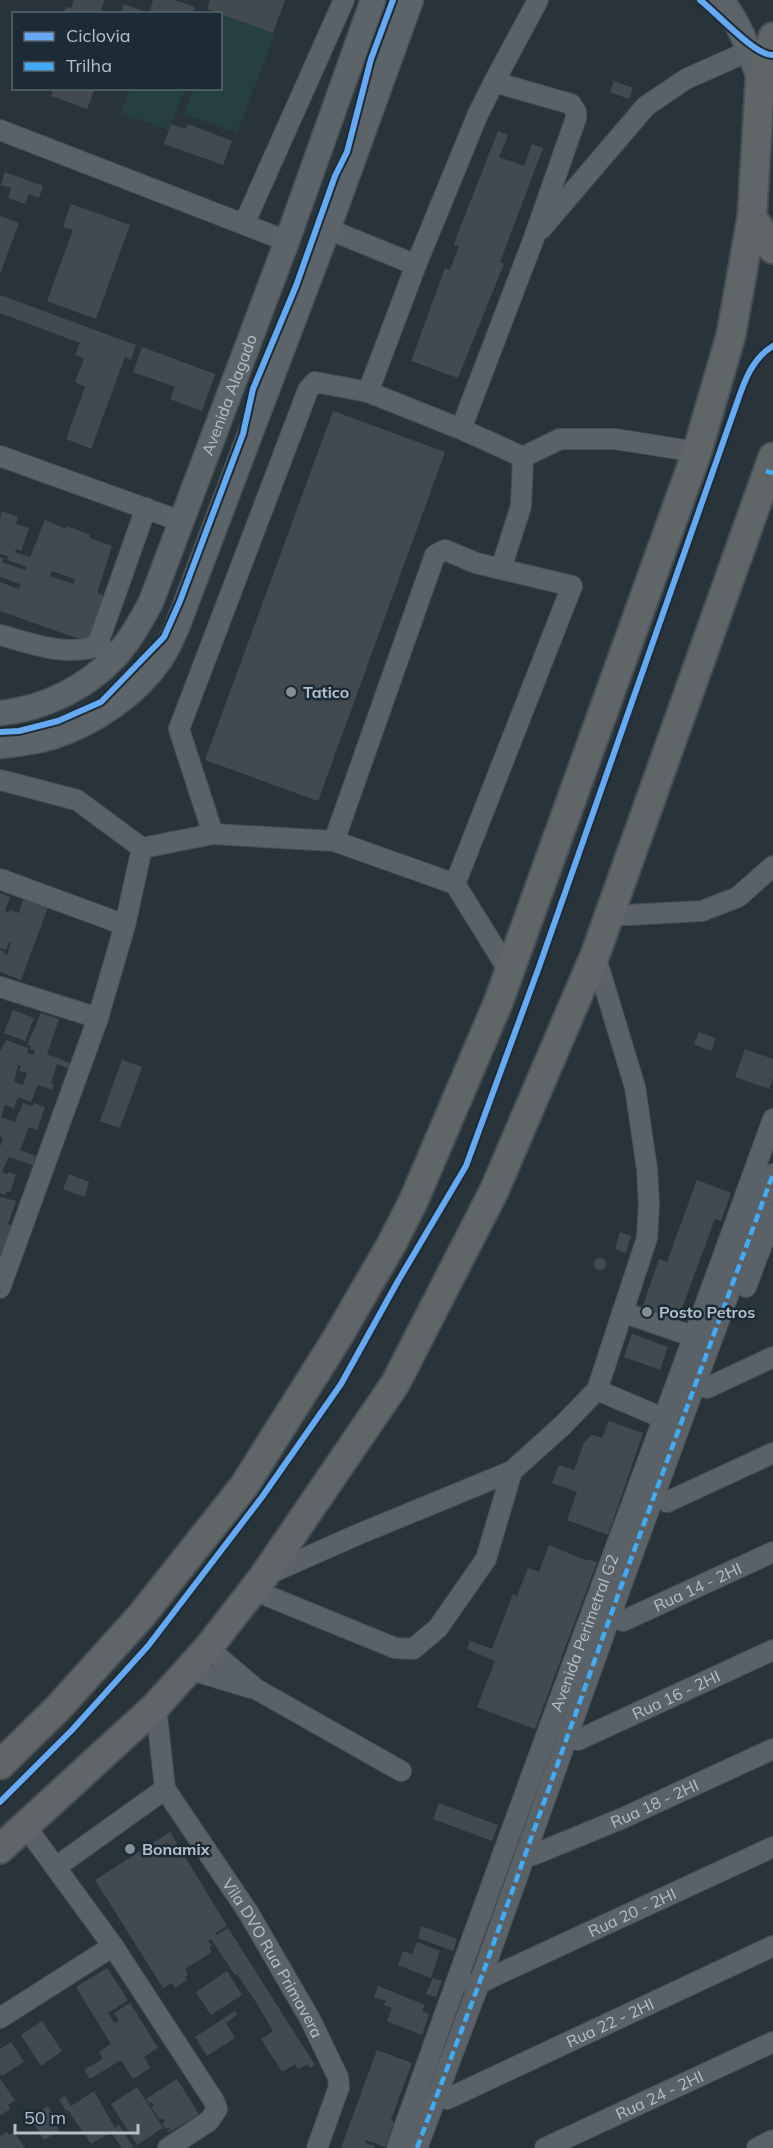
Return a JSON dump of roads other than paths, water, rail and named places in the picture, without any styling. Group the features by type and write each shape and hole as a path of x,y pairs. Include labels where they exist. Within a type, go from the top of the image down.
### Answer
{"highway":[{"path":"0,1765 58,1708 141,1616 244,1486 336,1340 408,1213 498,1003 697,452 731,335 752,217 761,44"},
{"path":"752,217 773,249"},
{"path":"0,1849 156,1706 208,1648 259,1583 395,1384 494,1191 595,955 773,457"}],"main road":[{"name":"Avenida Alagado","path":"0,713 38,705 76,688 101,670 107,651 136,629 152,602 287,242 373,0"},
{"name":"Avenida Alagado","path":"0,746 56,736 89,720 141,684 160,660 177,627 328,229 411,0"},
{"path":"721,0 761,44"}],"street":[{"path":"244,224 344,0"},
{"path":"368,392 416,265 478,114 538,0"},
{"path":"534,238 646,106 686,79 761,44"},
{"path":"460,429 534,238 576,118 576,112 571,104 494,82"},
{"path":"0,130 287,242"},
{"path":"328,229 416,265"},
{"path":"213,834 179,729 308,390 315,382 368,392 523,457 560,439 615,439 697,452"},
{"path":"0,456 183,522"},
{"path":"501,569 520,506 523,457"},
{"path":"0,635 66,651 107,651 146,508"},
{"path":"334,841 435,555 445,550 476,563 572,586 455,884"},
{"path":"0,780 77,800 142,848 213,834 334,841 455,884 509,972"},
{"path":"0,1288 98,1018 125,925 142,848"},
{"path":"609,916 702,911 738,897 773,866"},
{"path":"0,879 125,925"},
{"path":"259,1583 359,1534 512,1472 597,1390 647,1238 649,1204 647,1169 635,1087 595,955"},
{"path":"1,990 98,1018"},
{"name":"Avenida Perimetral G2","path":"427,2146 447,2099 457,2030 460,1972 642,1526 665,1419 773,1119"},
{"path":"642,1526 773,1174"},
{"name":"Avenida Perimetral G2","path":"397,2148 484,1981 579,1740 623,1621 626,1567 642,1526 666,1502 773,1215"},
{"path":"753,1268 773,1259"},
{"path":"622,1312 695,1336"},
{"path":"707,1388 773,1357"},
{"path":"597,1390 665,1419"},
{"path":"666,1502 773,1453"},
{"path":"259,1583 395,1648 413,1649 438,1628 486,1559 512,1472"},
{"name":"Rua 14 - 2HI","path":"623,1621 773,1552"},
{"path":"460,1972 463,1979 470,1984 484,1981 626,1567"},
{"path":"208,1648 256,1689 401,1771"},
{"name":"Rua 16 - 2HI","path":"579,1740 773,1650"},
{"path":"188,1669 256,1689"},
{"name":"Vila DVO Rua Primavera","path":"156,1706 165,1789 248,1912 310,2019 338,2077 339,2087 317,2148"},
{"name":"Rua 18 - 2HI","path":"533,1855 623,1818 773,1749"},
{"path":"56,1867 165,1789"},
{"path":"26,1827 113,1946 214,2101 217,2109 209,2121 168,2148"},
{"name":"Rua 20 - 2HI","path":"484,1981 773,1847"},
{"path":"0,2018 113,1946"},
{"name":"Rua 22 - 2HI","path":"447,2099 773,1946"},
{"path":"427,2146 457,2030"},
{"name":"Rua 24 - 2HI","path":"545,2148 773,2042"},
{"path":"757,2148 773,2140"}],"place":[{"name":"Tatico","path":"291,692"},
{"name":"Posto Petros","path":"647,1312"},
{"name":"Bonamix","path":"130,1849"}]}
